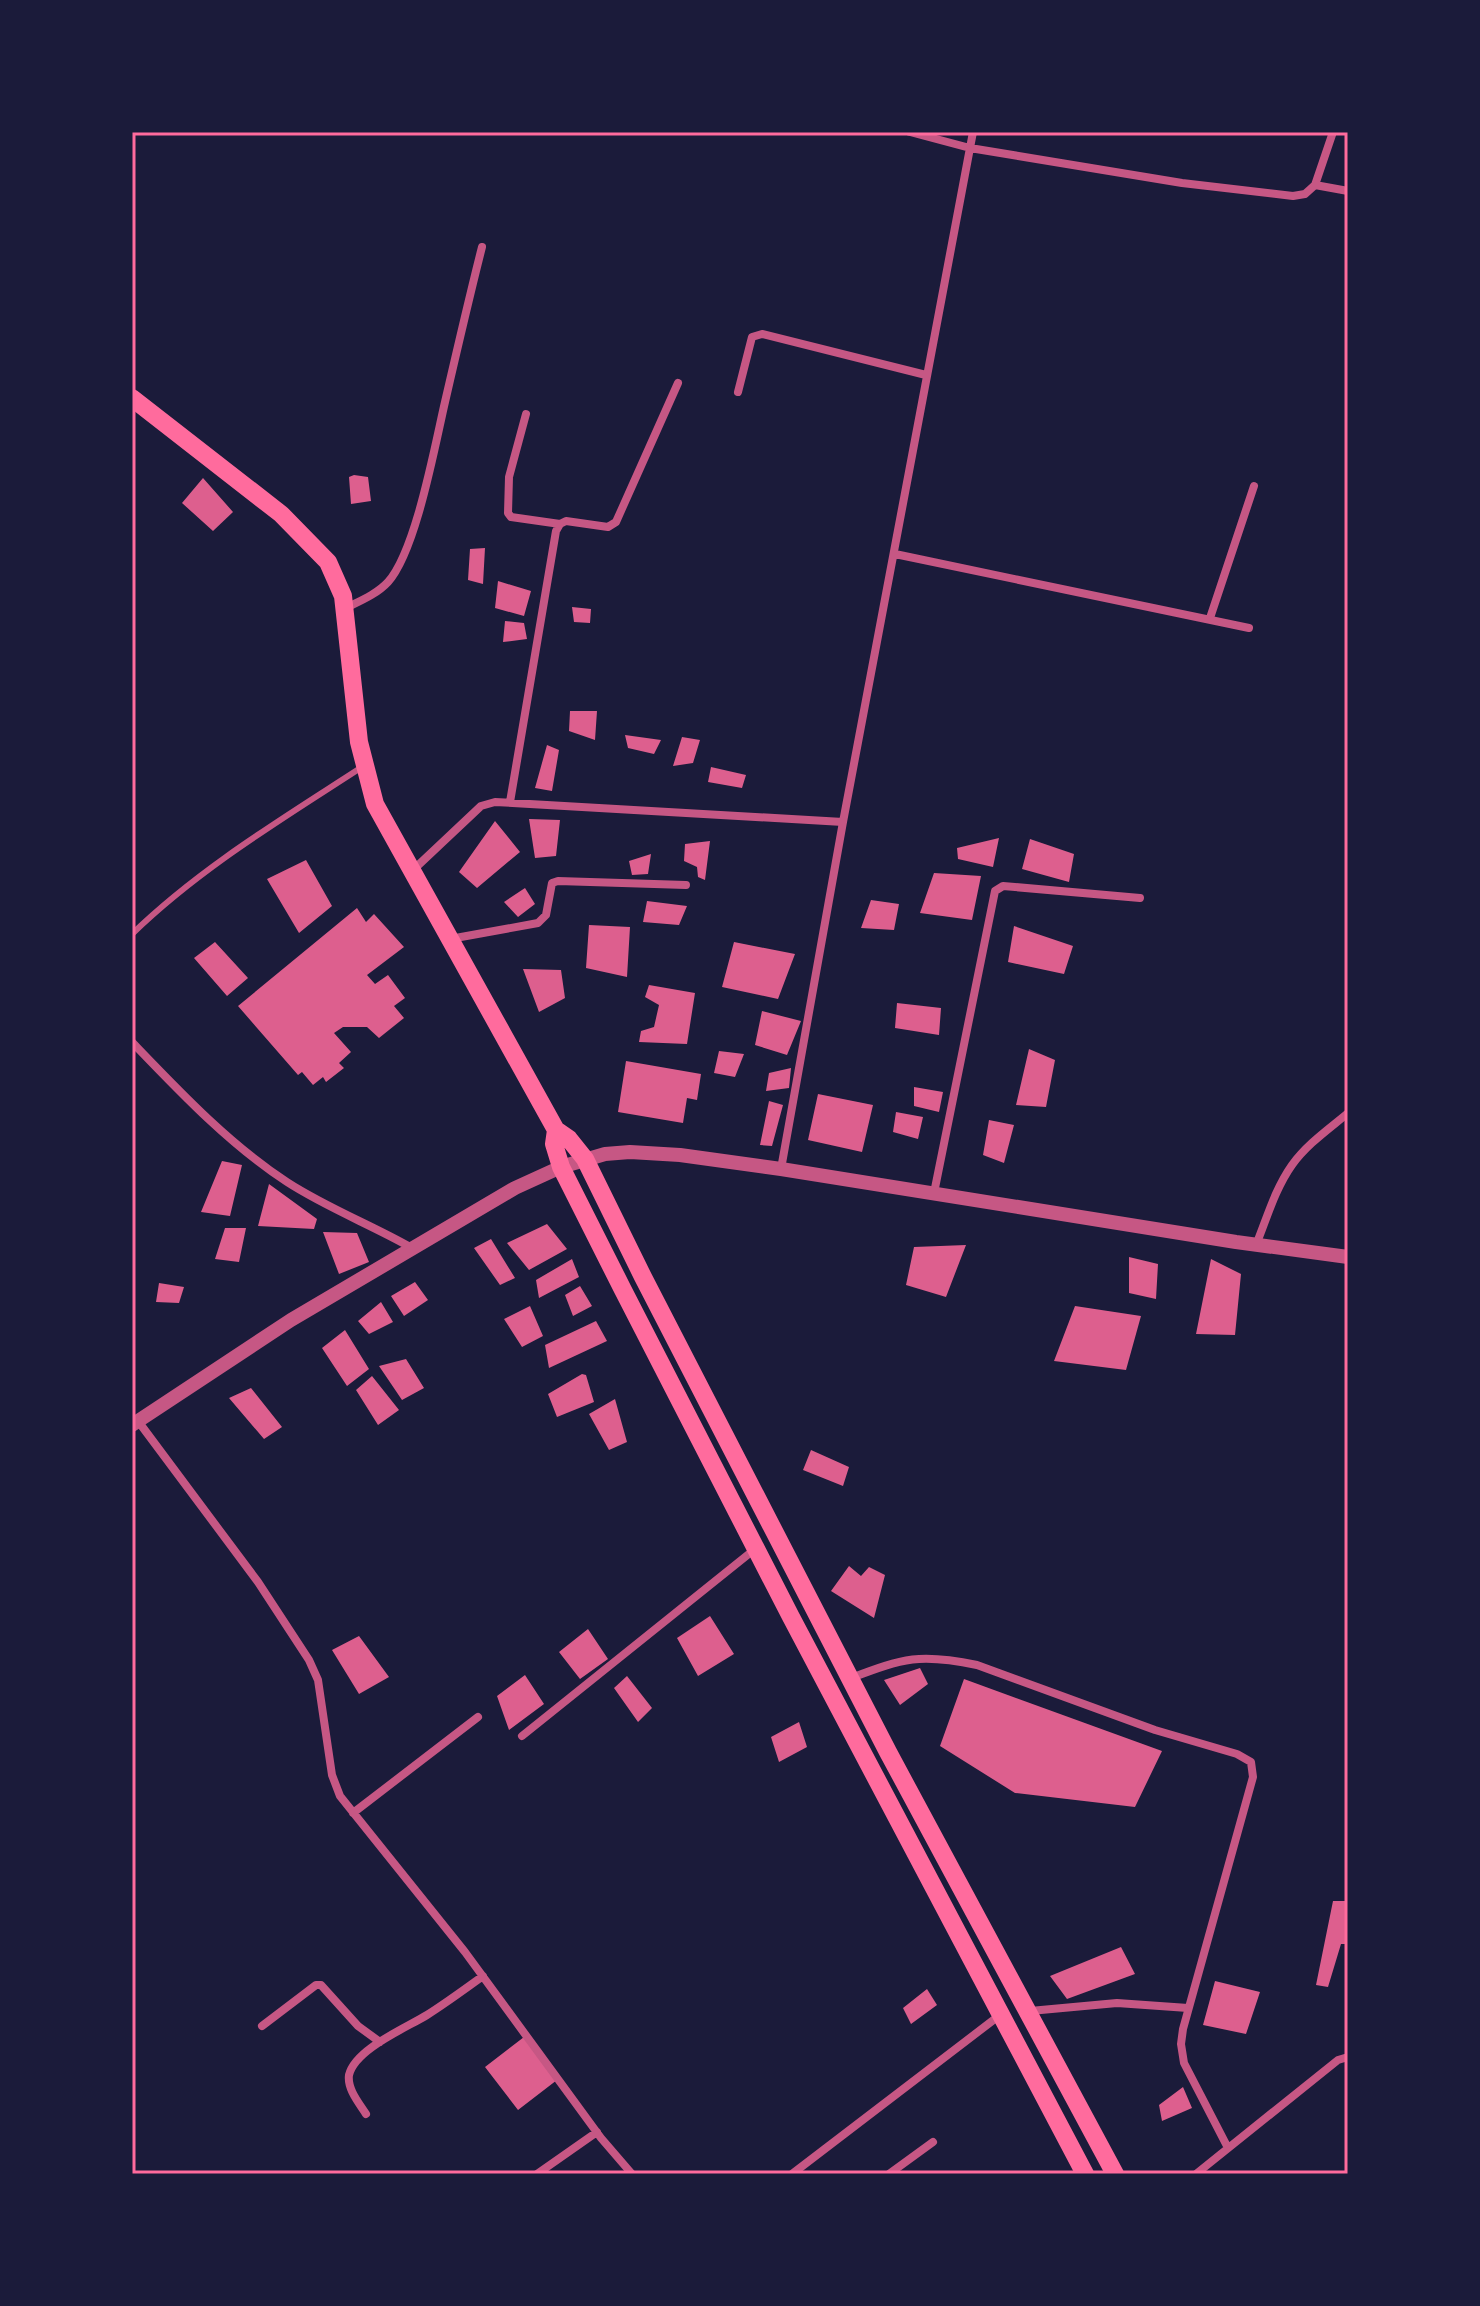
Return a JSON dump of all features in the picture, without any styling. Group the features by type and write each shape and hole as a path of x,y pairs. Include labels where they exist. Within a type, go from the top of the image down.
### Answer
{"main road":[{"path":"132,398 281,514 328,562 343,596 359,742 375,804 556,1130 569,1139 585,1159 850,1679 1115,2174"},
{"path":"556,1130 554,1144 561,1167 756,1549 1085,2174"}],"street":[{"path":"910,132 970,148 1182,183 1283,196 1305,194 1315,185 1333,132"},
{"path":"781,1169 973,132"},
{"path":"1315,185 1348,191"},
{"path":"345,609 388,582 410,535 428,476 482,247"},
{"path":"738,392 752,337 762,334 926,375"},
{"path":"510,802 556,531 566,521 608,527 616,522 678,383"},
{"path":"526,414 509,477 508,513 511,517 560,524"},
{"path":"1210,618 1254,486"},
{"path":"895,554 1249,628"},
{"path":"412,871 481,806 510,802 843,822"},
{"path":"449,939 538,923 546,915 551,886 558,881 686,885"},
{"path":"934,1193 995,891 1003,886 1140,898"},
{"path":"132,1042 241,1148 286,1181 413,1249"},
{"path":"1256,1245 1279,1187 1293,1165 1304,1151 1348,1113"},
{"path":"632,2174 597,2132 483,1976 340,1796 332,1775 321,1694 309,1660 258,1582 135,1423 291,1320 515,1188 585,1159 630,1152 680,1155 781,1169 1348,1257"},
{"path":"522,1736 756,1549"},
{"path":"850,1679 905,1659 953,1660 977,1665 1155,1730 1248,1758 1253,1766 1253,1777 1183,2029 1182,2054 1228,2148"},
{"path":"353,1813 478,1717"},
{"path":"366,2114 352,2091 349,2074 355,2063 380,2042 430,2013 483,1976"},
{"path":"262,2026 316,1985 321,1985 358,2026 380,2042"},
{"path":"1027,2012 1117,2003 1188,2008"},
{"path":"792,2174 1001,2014"},
{"path":"1196,2174 1338,2060 1348,2057"},
{"path":"537,2174 597,2132"},
{"path":"889,2174 933,2142"}],"lane":[{"path":"132,934 157,910 231,852 365,765"}],"building":[{"path":"349,477 368,477 371,501 351,504"},
{"path":"203,478 233,512 213,531 182,503"},
{"path":"485,548 483,584 468,580 470,549"},
{"path":"498,581 531,591 524,616 495,608"},
{"path":"572,607 591,609 590,623 574,622"},
{"path":"505,621 524,623 527,639 503,642"},
{"path":"570,711 597,711 595,740 569,731"},
{"path":"625,735 661,740 654,754 628,748"},
{"path":"682,737 700,740 693,763 673,766"},
{"path":"547,745 559,750 552,791 535,788"},
{"path":"711,767 746,775 742,788 708,782"},
{"path":"529,819 560,820 556,856 535,858"},
{"path":"495,821 520,852 477,888 459,872"},
{"path":"999,838 993,867 958,859 957,848"},
{"path":"1030,839 1074,854 1069,882 1022,869"},
{"path":"710,841 705,880 698,877 697,867 684,861 685,844"},
{"path":"651,854 648,874 632,875 629,861"},
{"path":"306,860 332,906 299,933 267,879"},
{"path":"934,873 981,876 972,920 920,913"},
{"path":"525,888 535,904 518,917 504,902"},
{"path":"871,900 899,904 894,930 861,928"},
{"path":"647,901 687,906 679,925 643,922"},
{"path":"357,908 366,922 374,914 404,947 367,975 375,984 388,975 405,998 394,1006 404,1018 379,1038 367,1027 343,1027 334,1033 351,1052 339,1063 344,1068 326,1082 323,1077 313,1085 302,1072 298,1075 238,1006"},
{"path":"589,925 630,927 627,977 586,968"},
{"path":"1014,926 1073,946 1064,974 1008,962"},
{"path":"215,942 248,978 227,996 194,958"},
{"path":"734,942 795,954 778,999 722,987"},
{"path":"523,969 561,970 565,998 539,1012"},
{"path":"649,985 695,993 687,1044 639,1042 641,1031 654,1027 659,1005 645,997"},
{"path":"897,1003 941,1008 939,1035 895,1028"},
{"path":"762,1011 801,1021 787,1055 755,1045"},
{"path":"1029,1049 1055,1060 1046,1107 1016,1105"},
{"path":"719,1051 744,1054 735,1077 714,1073"},
{"path":"626,1061 701,1074 697,1100 687,1098 683,1123 618,1112"},
{"path":"791,1068 789,1088 766,1091 769,1073"},
{"path":"914,1087 943,1092 939,1112 914,1106"},
{"path":"818,1094 873,1105 862,1152 808,1140"},
{"path":"769,1101 783,1105 772,1146 760,1145"},
{"path":"896,1112 923,1117 918,1139 893,1132"},
{"path":"989,1120 1014,1125 1004,1163 983,1155"},
{"path":"222,1161 242,1165 230,1216 201,1212"},
{"path":"269,1184 317,1219 314,1229 258,1226"},
{"path":"547,1224 567,1249 529,1270 507,1243"},
{"path":"225,1228 246,1228 239,1262 215,1259"},
{"path":"323,1232 357,1233 369,1262 339,1274"},
{"path":"491,1239 515,1278 500,1285 474,1248"},
{"path":"966,1245 946,1297 906,1285 914,1247"},
{"path":"1129,1257 1158,1264 1156,1299 1129,1293"},
{"path":"572,1259 579,1277 539,1298 536,1280"},
{"path":"1211,1259 1241,1274 1235,1335 1196,1334"},
{"path":"415,1282 428,1300 404,1316 391,1296"},
{"path":"159,1283 184,1287 179,1303 156,1302"},
{"path":"580,1286 592,1306 573,1316 565,1295"},
{"path":"381,1302 393,1322 369,1334 358,1321"},
{"path":"530,1306 543,1336 522,1347 504,1319"},
{"path":"1075,1306 1141,1316 1126,1370 1054,1361"},
{"path":"596,1321 607,1341 549,1368 545,1345"},
{"path":"345,1330 369,1369 347,1386 322,1348"},
{"path":"406,1359 424,1388 402,1400 379,1366"},
{"path":"582,1374 586,1375 594,1402 557,1417 548,1394"},
{"path":"372,1376 399,1410 378,1425 356,1390"},
{"path":"251,1388 282,1427 264,1439 229,1398"},
{"path":"615,1399 627,1442 609,1450 589,1414"},
{"path":"811,1450 849,1467 843,1486 803,1470"},
{"path":"849,1566 861,1576 869,1567 885,1575 874,1618 831,1591"},
{"path":"710,1616 734,1654 698,1676 677,1638"},
{"path":"588,1629 608,1659 580,1679 559,1652"},
{"path":"359,1636 389,1677 359,1694 332,1650"},
{"path":"920,1668 928,1684 900,1705 884,1680"},
{"path":"525,1675 544,1704 509,1730 497,1696"},
{"path":"627,1676 652,1708 638,1722 614,1688"},
{"path":"964,1679 1162,1751 1135,1807 1015,1793 940,1746"},
{"path":"799,1722 807,1747 779,1762 771,1737"},
{"path":"1333,1901 1348,1901 1348,1944 1341,1944 1328,1987 1316,1985"},
{"path":"1121,1947 1135,1974 1067,1999 1050,1976"},
{"path":"1215,1981 1260,1992 1246,2034 1203,2025"},
{"path":"927,1989 937,2005 911,2024 903,2008"},
{"path":"524,2037 557,2080 518,2110 485,2067"},
{"path":"1183,2087 1192,2108 1162,2121 1159,2105"}]}
